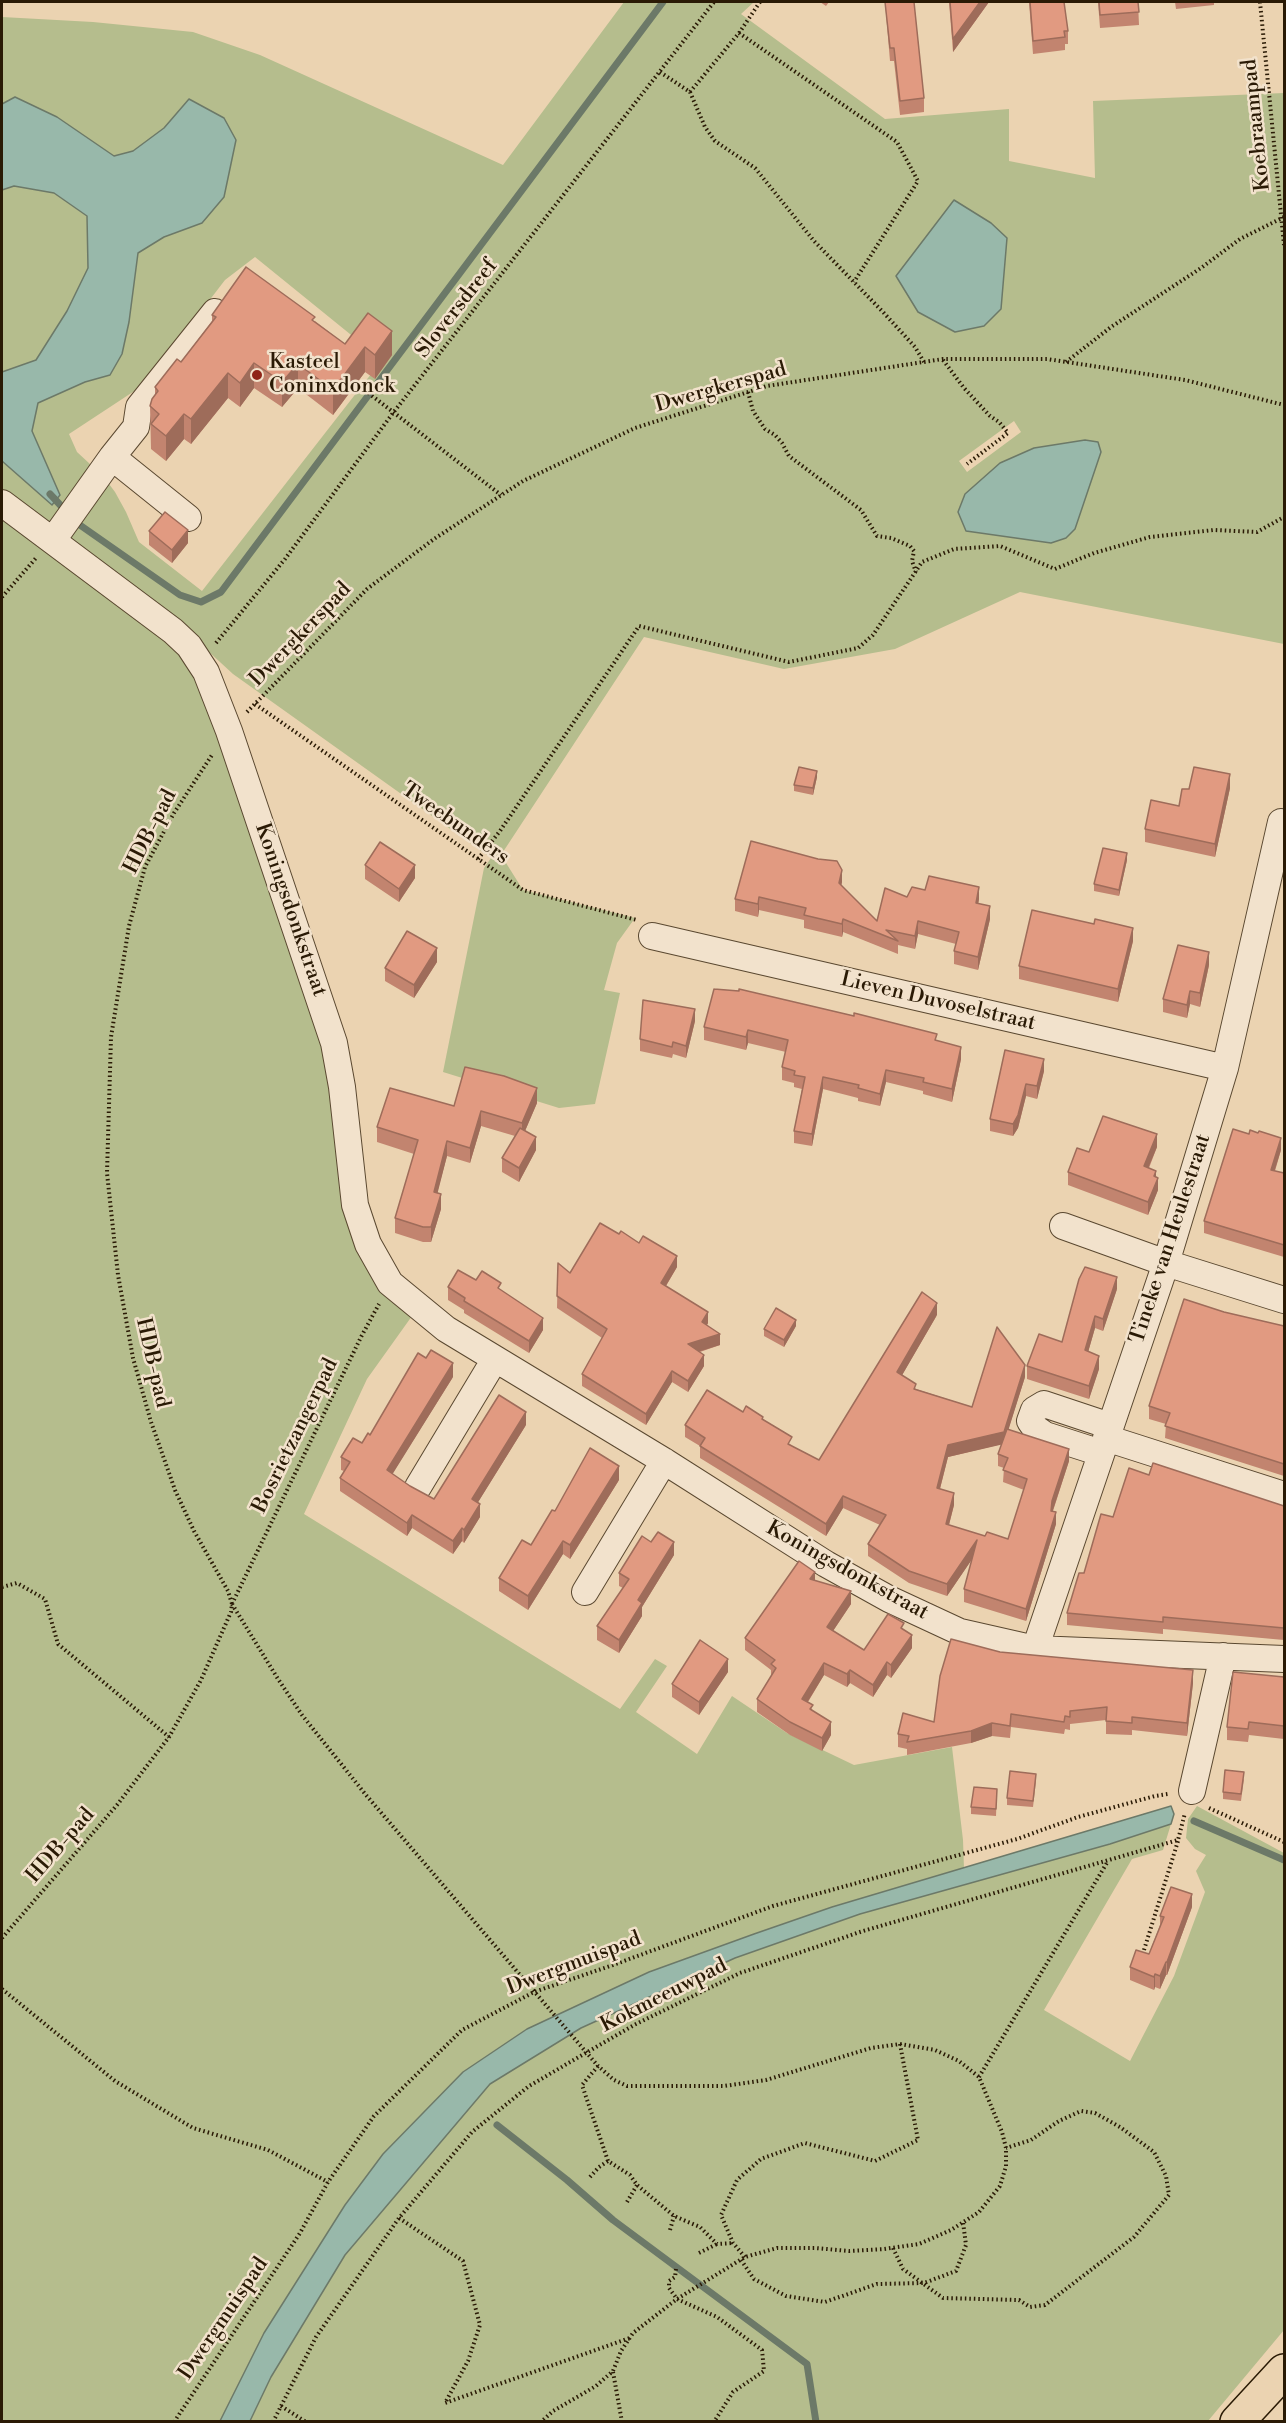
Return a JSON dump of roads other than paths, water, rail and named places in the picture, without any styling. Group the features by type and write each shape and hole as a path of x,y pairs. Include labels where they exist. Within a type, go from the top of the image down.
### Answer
{"highway":[{"path":"1238,2421 1284,2371"}],"street":[{"path":"64,523 136,427 139,407 214,312"},
{"path":"112,457 188,518"},
{"name":"Koningsdonkstraat","path":"2,503 64,523 189,646 201,663 229,731 334,1043 342,1087 355,1205 368,1245 390,1283 446,1329 664,1461 826,1564 890,1599 960,1632 1035,1649 1284,1659"},
{"name":"Tineke van Heulestraat","path":"1035,1649 1166,1263 1225,1068 1279,853 1281,822"},
{"name":"Lieven Duvoselstraat","path":"652,936 1225,1068"},
{"path":"1063,1226 1166,1263 1284,1300"},
{"path":"418,1487 495,1359"},
{"path":"1106,1439 1284,1495"},
{"path":"585,1592 664,1461"},
{"path":"1191,1795 1223,1656"}],"waterway":[{"path":"50,494 77,523 180,595 201,602 221,592 663,2"},
{"path":"1194,1821 1284,1860"},
{"path":"497,2125 567,2180 613,2220 807,2364 816,2422"}],"place":[{"name":"Kasteel Coninxdonck","path":"257,375"}]}
